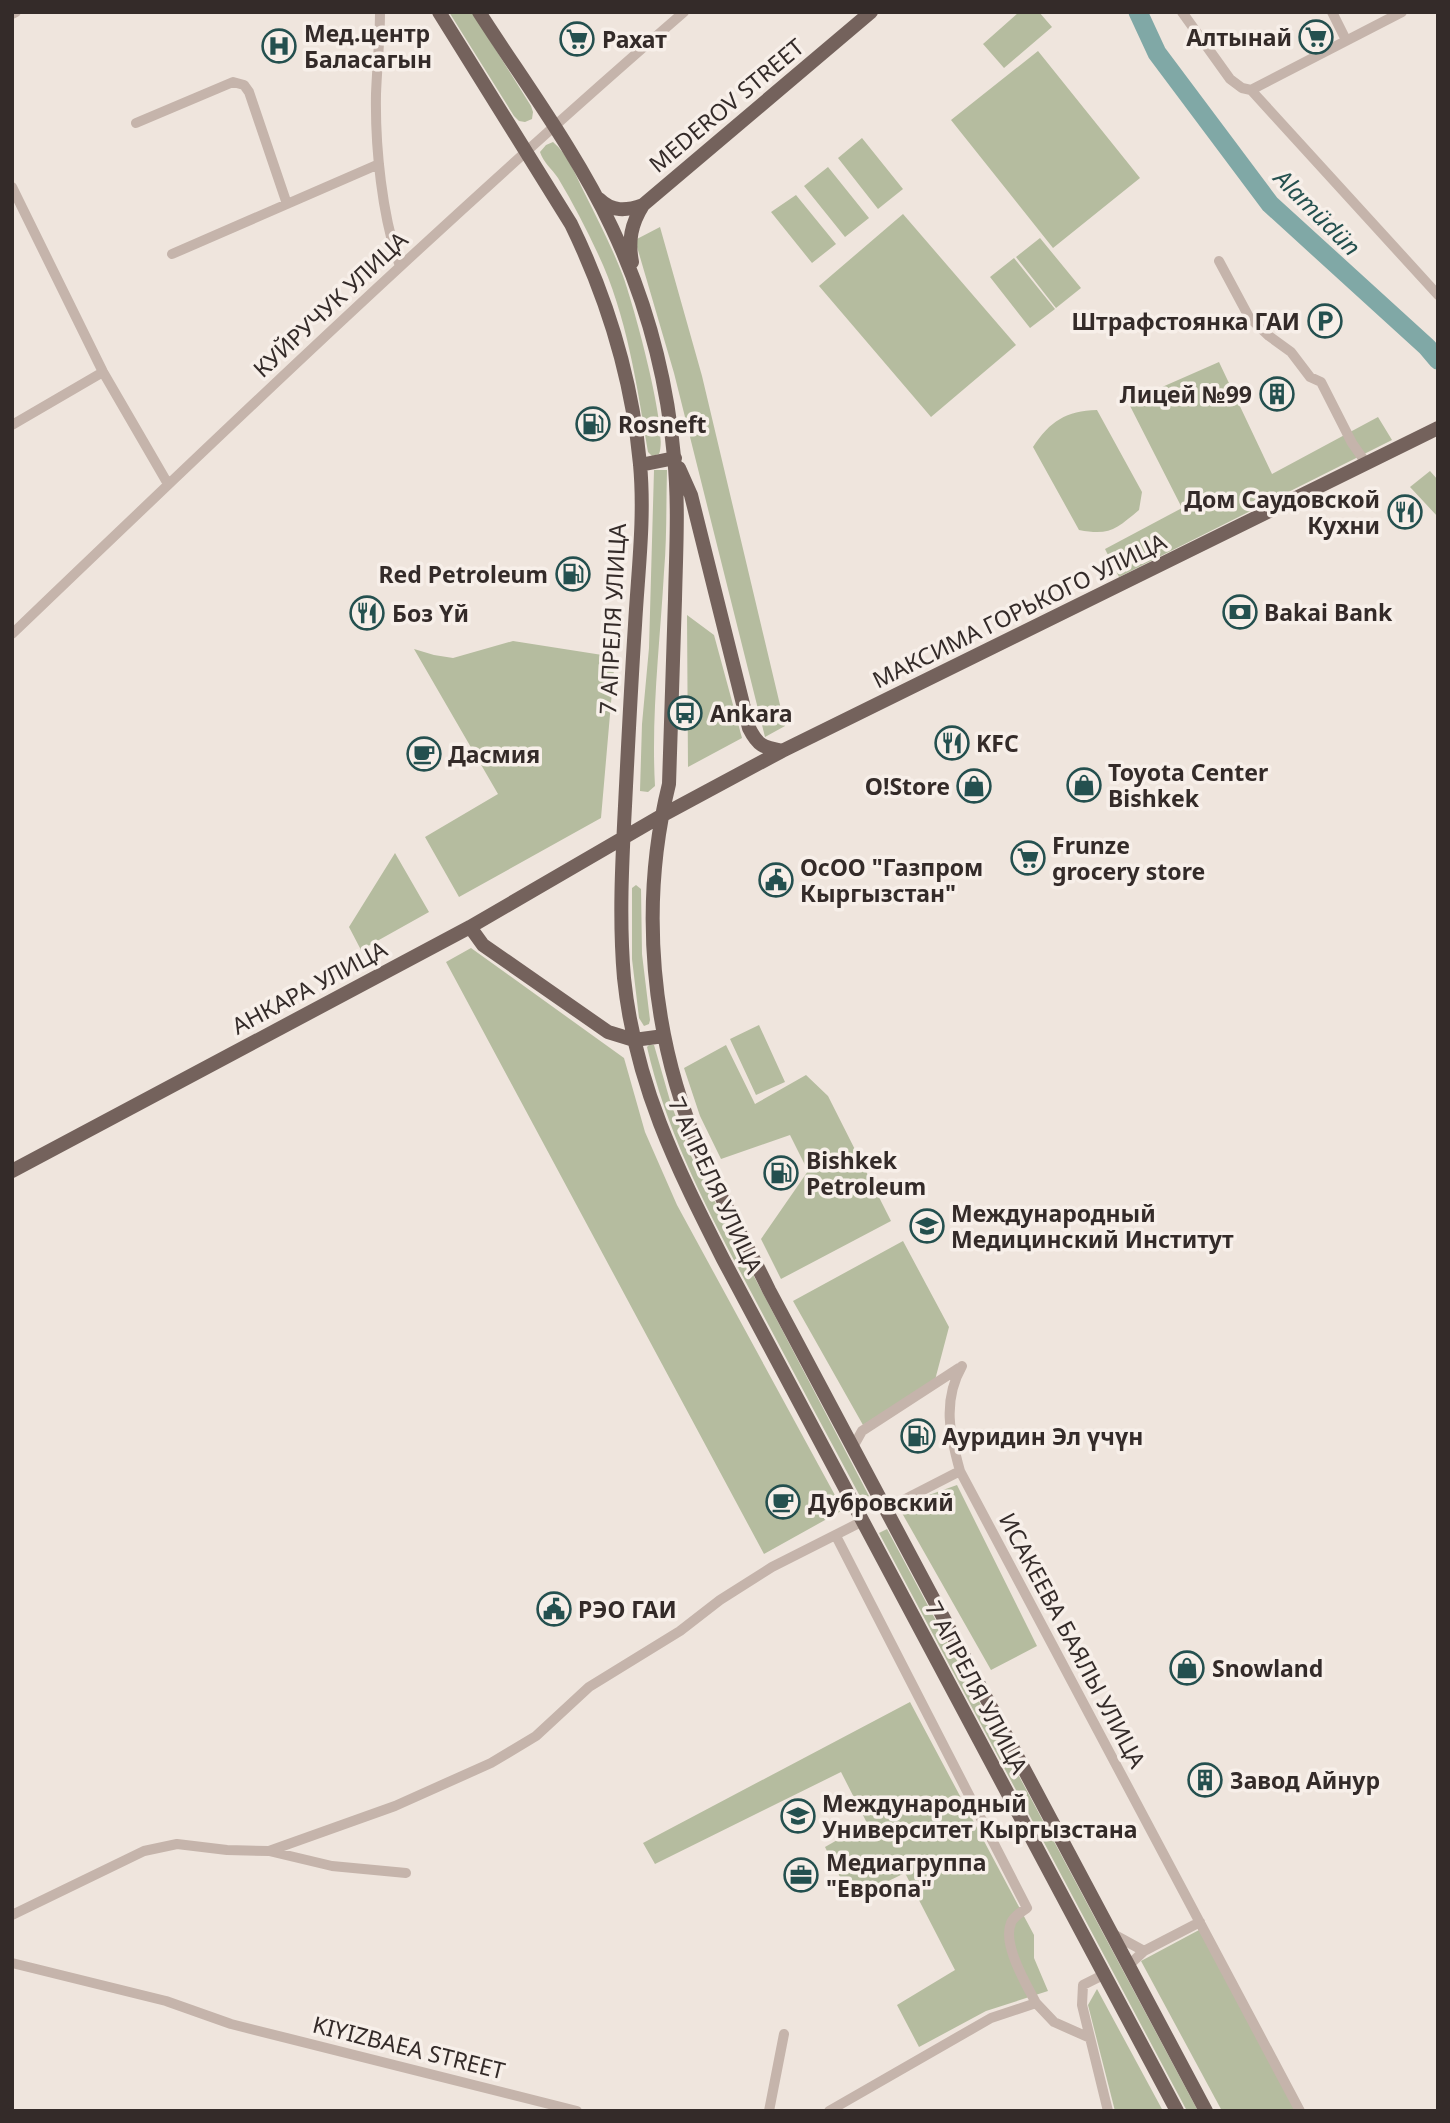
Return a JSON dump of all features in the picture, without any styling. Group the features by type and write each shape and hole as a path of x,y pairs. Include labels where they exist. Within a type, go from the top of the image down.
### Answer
{"main road":[{"name":"7 АПРЕЛЯ УЛИЦА","path":"439,12 551,189 588,258 617,338 635,420 640,465 641,531 623,838 622,944 634,1040 659,1124 684,1183 1177,2111"},
{"name":"7 АПРЕЛЯ УЛИЦА","path":"480,12 578,165 617,239 637,288 660,368 668,410 675,458 677,522 669,784 661,816 653,927 654,965 664,1036 673,1075 700,1151 769,1290 1206,2111"},
{"name":"MEDEROV STREET","path":"637,288 630,239 633,225 643,205 871,12"},
{"name":"MEDEROV STREET","path":"596,197 613,209 643,205"},
{"name":"МАКСИМА ГОРЬКОГО УЛИЦА","path":"623,838 782,751 1438,428"},
{"path":"640,465 675,458 691,495 749,727 756,742 782,751"},
{"name":"АНКАРА УЛИЦА","path":"12,1171 470,927 623,838"},
{"path":"470,927 483,945 608,1032 634,1040 664,1036"},
{"path":"863,1521 886,1509"}],"street":[{"path":"380,12 376,96 379,164 391,240 400,266"},
{"name":"КУЙРУЧУК УЛИЦА","path":"12,634 400,266 526,150 684,12"},
{"path":"1182,12 1230,79 1242,88 1251,90 1438,295"},
{"path":"1332,12 1346,40"},
{"path":"1251,90 1402,12"},
{"path":"136,123 233,82 244,85 249,92 287,204"},
{"path":"172,254 379,164"},
{"path":"12,187 103,372 168,484"},
{"path":"1219,261 1249,317 1291,352 1310,377 1321,382 1352,443 1366,463"},
{"path":"12,425 103,372"},
{"name":"ИСАКЕЕВА БАЯЛЫ УЛИЦА","path":"853,1447 862,1431 961,1366 954,1378 948,1406 950,1433 960,1471 1300,2111"},
{"path":"886,1509 960,1471"},
{"path":"269,1851 395,1806 491,1763 537,1735 589,1687 680,1631 720,1600 772,1567 863,1521"},
{"path":"836,1536 1027,1908 1011,1921 1008,1933 1014,1958 1036,2003 1054,2022 1090,2038"},
{"path":"12,1915 144,1851 177,1844 227,1850 269,1851 332,1867 406,1873"},
{"path":"1129,1965 1144,1951 1200,1922"},
{"path":"1113,1934 1144,1951"},
{"name":"KIYIZBAEA STREET","path":"12,1964 166,2001 231,2024 577,2111"},
{"path":"1105,1974 1083,1985 1082,2005 1108,2111"},
{"path":"830,2111 991,2018 1036,2003"},
{"path":"769,2111 784,2034"}],"green space":[{"path":"449,12 472,12 531,106 532,119 519,121 514,116"},
{"path":"1019,12 1039,12 1052,27 1004,68 983,44"},
{"path":"1038,51 1140,178 1053,248 951,120"},
{"path":"862,138 903,189 878,209 838,158"},
{"path":"553,142 571,166 623,276 655,395 661,441 659,454 652,456 648,452 630,351 608,277 574,206 540,152"},
{"path":"828,167 869,218 845,237 804,186"},
{"path":"796,195 836,244 812,263 771,212"},
{"path":"903,214 1016,345 931,417 819,286"},
{"path":"660,227 702,376 785,726 765,737 674,373 635,240"},
{"path":"1040,238 1081,288 1056,308 1016,257"},
{"path":"1014,258 1055,309 1030,328 990,277"},
{"path":"1219,362 1272,474 1378,417 1392,440 1119,577 1105,549 1182,508 1128,402"},
{"path":"1097,410 1142,492 1139,510 1118,526 1098,532 1079,530 1033,447 1046,430 1060,419"},
{"path":"654,470 667,470 665,559 655,706 655,786 648,792 640,791 642,724 649,648"},
{"path":"1430,471 1438,480 1438,517 1410,487"},
{"path":"687,615 714,635 742,738 688,767"},
{"path":"513,641 615,657 601,818 459,897 425,837 498,794 414,649 453,658"},
{"path":"395,853 429,912 361,950 349,927"},
{"path":"636,885 641,889 642,954 650,1020 649,1024 644,1026 639,1018 632,959 632,888"},
{"path":"471,948 624,1058 645,1132 677,1205 843,1510 764,1554 446,962"},
{"path":"759,1025 785,1082 756,1095 730,1039"},
{"path":"654,1045 671,1104 691,1156 869,1496 862,1500 705,1203 655,1080 647,1047"},
{"path":"726,1045 755,1104 806,1075 828,1096 891,1221 781,1279 761,1239 808,1171 790,1135 721,1159 700,1116 684,1068"},
{"path":"903,1241 949,1327 935,1380 863,1425 793,1301"},
{"path":"957,1485 1037,1646 991,1670 898,1506"},
{"path":"887,1529 1198,2111 1187,2111 879,1533"},
{"path":"910,1702 1034,1935 1034,1958 1048,1991 986,2011 919,2047 897,2005 955,1970 905,1873 851,1899 825,1847 867,1823 841,1772 655,1864 643,1843"},
{"path":"1199,1930 1300,2111 1222,2111 1141,1961"},
{"path":"1097,1989 1163,2111 1115,2111 1088,2005"}],"waterway":[{"name":"Alamüdün","path":"1138,12 1157,53 1270,204 1438,360"}],"place":[{"name":"Алтынай","path":"1316,37"},
{"name":"Рахат","path":"577,39"},
{"name":"Мед.центр Баласагын","path":"279,46"},
{"name":"Штрафстоянка ГАИ","path":"1325,321"},
{"name":"Лицей №99","path":"1277,394"},
{"name":"Rosneft","path":"593,424"},
{"name":"Дом Саудовской Кухни","path":"1405,512"},
{"name":"Red Petroleum","path":"573,574"},
{"name":"Bakai Bank","path":"1240,612"},
{"name":"Боз Үй","path":"367,613"},
{"name":"Ankara","path":"685,713"},
{"name":"KFC","path":"952,743"},
{"name":"Дасмия","path":"424,754"},
{"name":"Toyota Center Bishkek","path":"1084,785"},
{"name":"O!Store","path":"974,786"},
{"name":"Frunze grocery store","path":"1028,858"},
{"name":"ОсОО \"Газпром Кыргызстан\"","path":"776,880"},
{"name":"Bishkek Petroleum","path":"781,1173"},
{"name":"Международный Медицинский Институт","path":"927,1226"},
{"name":"Ауридин Эл үчүн","path":"918,1436"},
{"name":"Дубровский","path":"783,1502"},
{"name":"РЭО ГАИ","path":"554,1609"},
{"name":"Snowland","path":"1187,1668"},
{"name":"Завод Айнур","path":"1205,1780"},
{"name":"Международный Университет Кыргызстана","path":"798,1816"},
{"name":"Медиагруппа \"Европа\"","path":"801,1875"}]}
